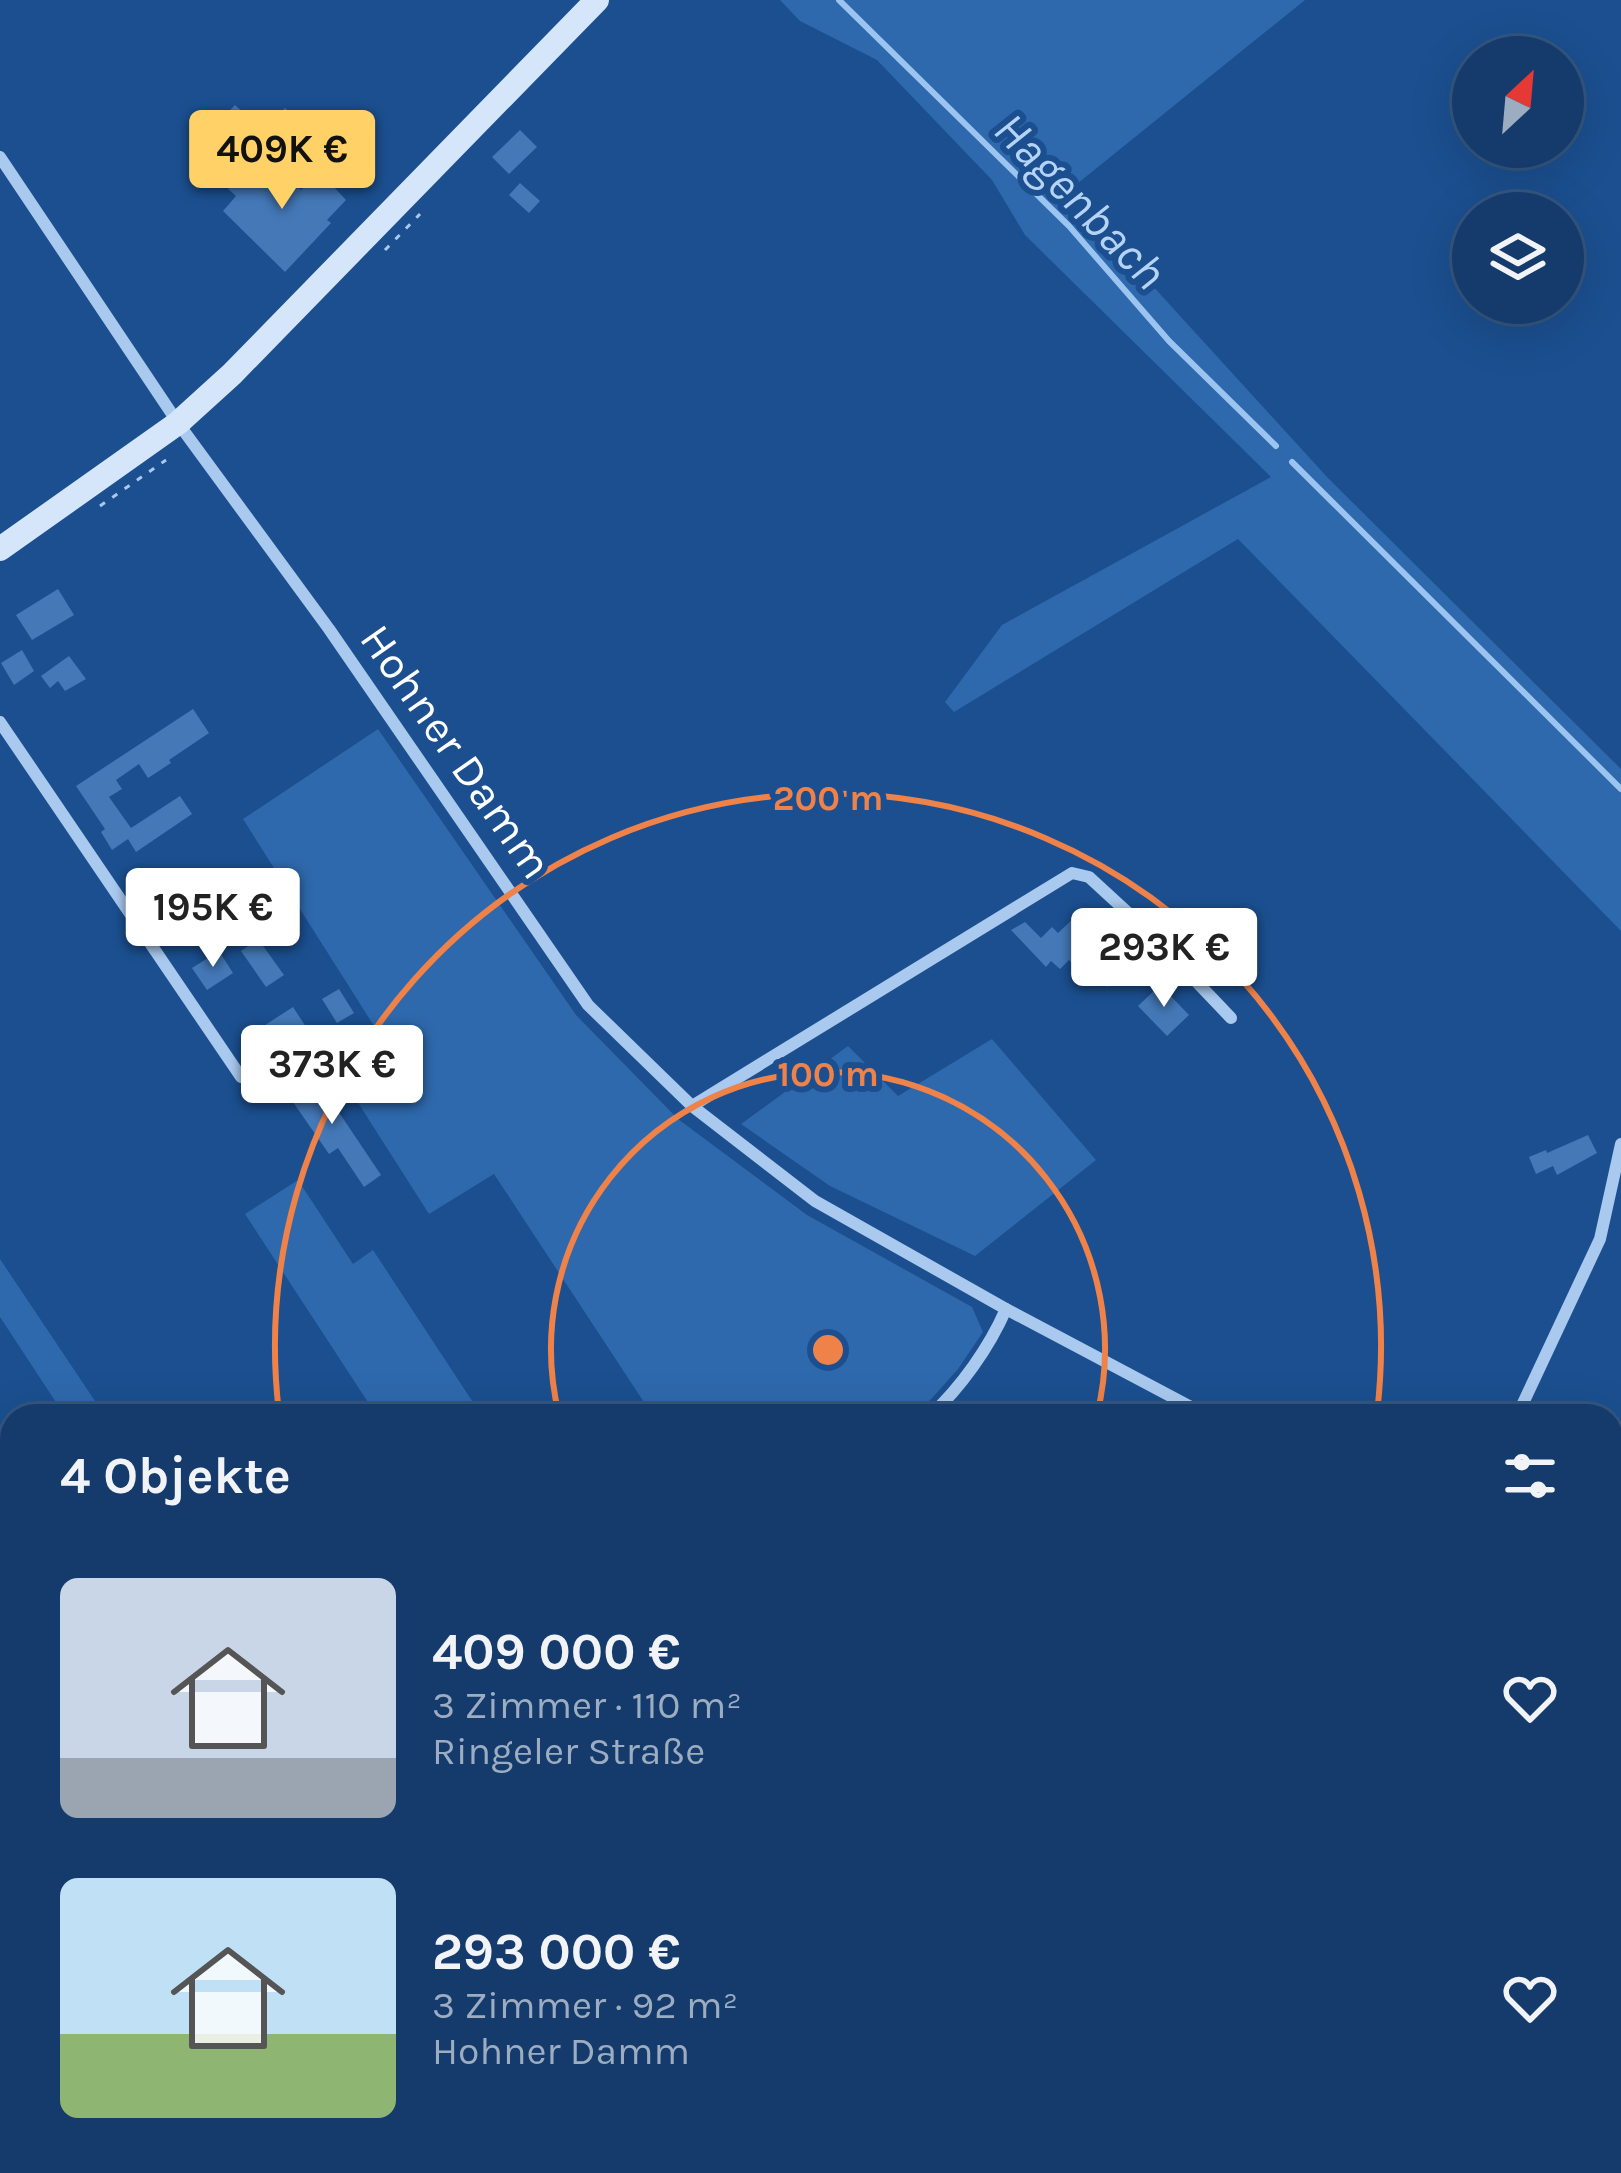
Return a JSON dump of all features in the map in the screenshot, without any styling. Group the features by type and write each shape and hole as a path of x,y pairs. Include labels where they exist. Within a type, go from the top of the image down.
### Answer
{"street":[{"path":"0,549 178,423 273,334 597,0"},
{"name":"Hohner Damm","path":"0,157 178,423 328,628 588,1005 692,1106 815,1201 1185,1404"},
{"path":"0,722 242,1077"},
{"path":"692,1106 1072,873 1089,877 1232,1018"},
{"path":"1523,1404 1600,1239 1621,1144"},
{"path":"941,1404 969,1372 1006,1309"}],"shaded area":[{"path":"780,0 1305,0 1067,192 1328,478 1621,769 1621,931 1238,539 954,712 945,702 1002,625 1271,477 1025,235 992,180 877,60 800,21"},
{"path":"378,729 576,1015 678,1119 807,1215 972,1307 983,1332 958,1369 927,1404 645,1404 494,1174 429,1214 355,1098 400,1067 243,819"},
{"path":"992,1039 1096,1160 975,1256 830,1186 741,1124 848,1046 898,1096"},
{"path":"298,1180 353,1264 373,1250 474,1404 369,1404 245,1214"},
{"path":"0,1259 97,1404 57,1404 0,1317"}],"building":[{"path":"235,105 256,124 227,154 207,134"},
{"path":"285,108 308,130 285,153 262,130"},
{"path":"334,111 350,128 338,140 321,124"},
{"path":"520,130 537,147 509,174 492,157"},
{"path":"271,161 301,190 320,172 346,200 285,272 223,211 236,196 228,189 248,168 256,176"},
{"path":"520,183 540,201 529,213 509,195"},
{"path":"58,589 74,615 32,640 16,615"},
{"path":"22,650 34,671 14,685 1,663"},
{"path":"69,656 86,679 65,691 58,681 50,688 41,676"},
{"path":"193,709 209,733 148,778 139,764 116,780 122,789 109,797 131,828 180,796 192,814 136,852 128,839 112,850 101,832 105,829 76,786"},
{"path":"215,882 228,902 210,914 197,894"},
{"path":"179,893 193,913 167,930 154,910"},
{"path":"1090,912 1107,930 1101,935 1129,965 1107,987 1097,976 1089,983 1069,960 1060,969 1051,961 1046,967 1011,930 1025,922 1041,938 1052,927 1058,933 1076,916 1080,921"},
{"path":"258,939 284,975 266,987 241,951"},
{"path":"219,951 233,973 207,990 192,968"},
{"path":"1160,985 1189,1015 1167,1036 1138,1006"},
{"path":"339,989 354,1013 337,1023 322,999"},
{"path":"293,1007 308,1030 263,1058 248,1036"},
{"path":"318,1075 381,1175 364,1187 338,1148 329,1154 286,1092"},
{"path":"1588,1135 1597,1153 1557,1175 1553,1166 1536,1174 1529,1157"}],"waterway":[{"name":"Hagenbach","path":"839,0 1069,226 1169,341 1276,446"},
{"name":"Hagenbach","path":"1292,462 1621,789"}]}
